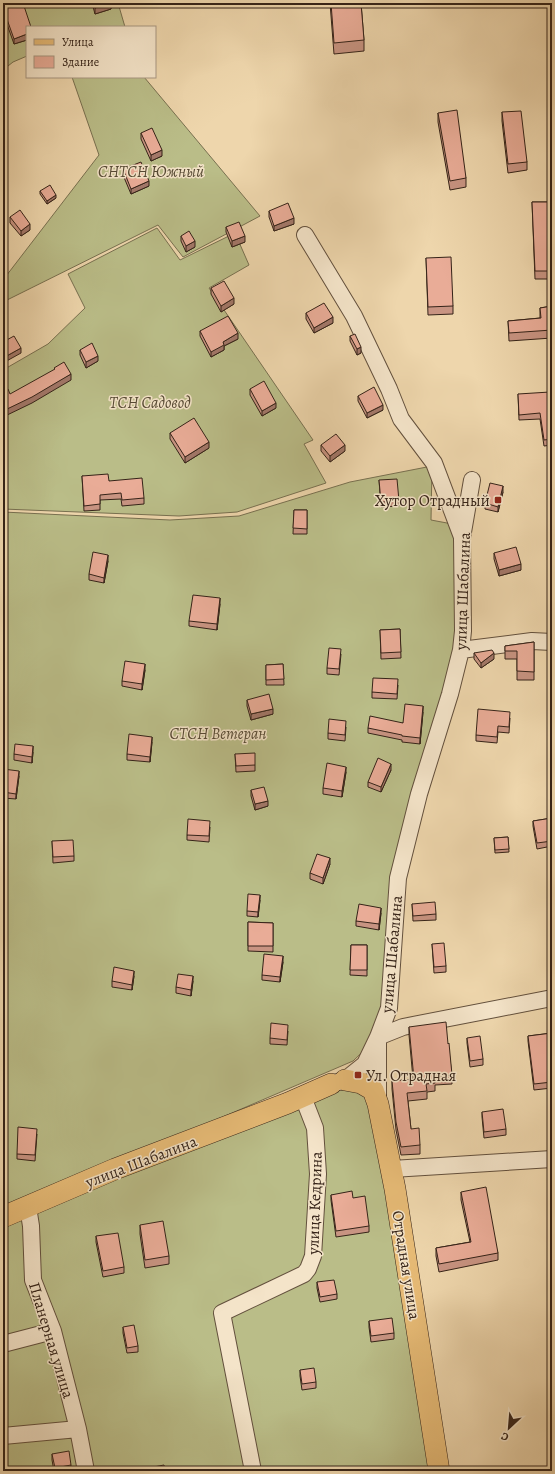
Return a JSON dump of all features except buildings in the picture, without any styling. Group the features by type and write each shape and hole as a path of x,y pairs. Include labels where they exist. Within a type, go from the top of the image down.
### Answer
{"main road":[{"name":"улица Шабалина","path":"3,1217 115,1169 214,1132 338,1082"},
{"name":"Отрадная улица","path":"338,1082 361,1082 373,1090 378,1104 392,1169 439,1471"}],"street":[{"path":"305,235 354,316 389,389 401,419 434,463 462,538"},
{"name":"улица Шабалина","path":"338,1082 365,1064 378,1037 389,1008 398,878 419,794 450,694 461,650 463,631 462,538 472,480"},
{"path":"461,650 532,641 552,642"},
{"path":"378,1104 378,1037 403,1027 552,998"},
{"name":"улица Кедрина","path":"253,1471 222,1314 304,1274 312,1263 318,1174 315,1128 303,1097"},
{"path":"392,1169 552,1159"},
{"name":"Планерная улица","path":"28,1207 31,1226 33,1280 53,1331 78,1428 86,1471"},
{"path":"3,1344 53,1331"},
{"path":"3,1436 78,1428"}],"green space":[{"path":"3,3 118,3 125,26 26,26 26,56 13,62 3,70"},
{"name":"СНТСН Южный","path":"72,78 145,78 260,216 183,257 158,225 3,302 3,280 99,155"},
{"name":"ТСН Садовод","path":"157,228 180,260 235,233 249,265 209,288 313,440 304,444 326,483 237,512 179,516 3,509 3,370 48,344 85,308 68,274"},
{"name":"СТСН Ветеран","path":"432,466 431,520 447,523 465,540 465,605 402,875 380,1035 353,1061 211,1122 3,1206 3,512 170,520 239,516 350,482"},
{"path":"361,1083 378,1104 439,1471 3,1471 3,1228 331,1084"}],"place":[{"name":"Хутор Отрадный","path":"498,500"},
{"name":"Ул. Отрадная","path":"358,1075"}]}
